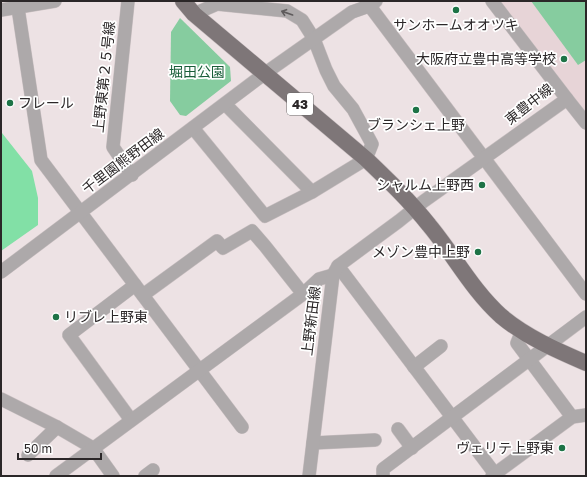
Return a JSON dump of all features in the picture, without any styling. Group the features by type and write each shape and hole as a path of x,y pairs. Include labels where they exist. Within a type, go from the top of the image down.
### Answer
{"main road":[{"name":"43","path":"183,1 194,14 366,159 429,225 486,301 501,316 522,331 548,346 586,364"}],"street":[{"path":"1,10 55,1"},
{"name":"上野東第２５号線","path":"128,1 113,147 132,174"},
{"name":"東豊中線","path":"414,208 567,99 492,1"},
{"name":"千里園熊野田線","path":"1,272 264,74 352,12 370,3"},
{"path":"370,3 586,294"},
{"path":"193,128 265,216 312,192 366,159 372,144 353,109 334,86 328,76 314,39 302,20 287,11 217,4 194,14"},
{"path":"18,8 41,160 80,214 242,427"},
{"path":"567,99 586,123"},
{"path":"225,104 312,192"},
{"path":"56,476 303,294 319,279 336,270 414,208"},
{"path":"131,420 69,335 217,241 223,248 252,231 303,294"},
{"path":"336,270 414,366 494,475 572,417 586,415"},
{"name":"上野新田線","path":"309,476 336,270"},
{"path":"383,476 383,469 586,317"},
{"path":"522,331 517,343 572,417"},
{"path":"414,366 441,346"},
{"path":"1,399 57,427 93,448 113,476"},
{"path":"28,455 57,427"},
{"path":"398,430 412,448"},
{"path":"313,443 375,440"}],"shaded area":[{"name":"大阪府立豊中高等学校","path":"498,1 586,1 586,118"},
{"path":"1,130 32,171 38,198 38,225 1,251"}],"green space":[{"path":"531,1 586,1 586,60 578,65"},
{"name":"堀田公園","path":"180,18 230,67 231,81 186,116 180,115 170,101 171,32"}],"place":[{"name":"サンホームオオツキ","path":"456,10"},
{"name":"大阪府立豊中高等学校","path":"564,59"},
{"name":"フレール","path":"10,103"},
{"name":"ブランシェ上野","path":"416,110"},
{"name":"シャルム上野西","path":"482,185"},
{"name":"メゾン豊中上野","path":"478,252"},
{"name":"リブレ上野東","path":"56,317"},
{"name":"ヴェリテ上野東","path":"562,448"}]}
